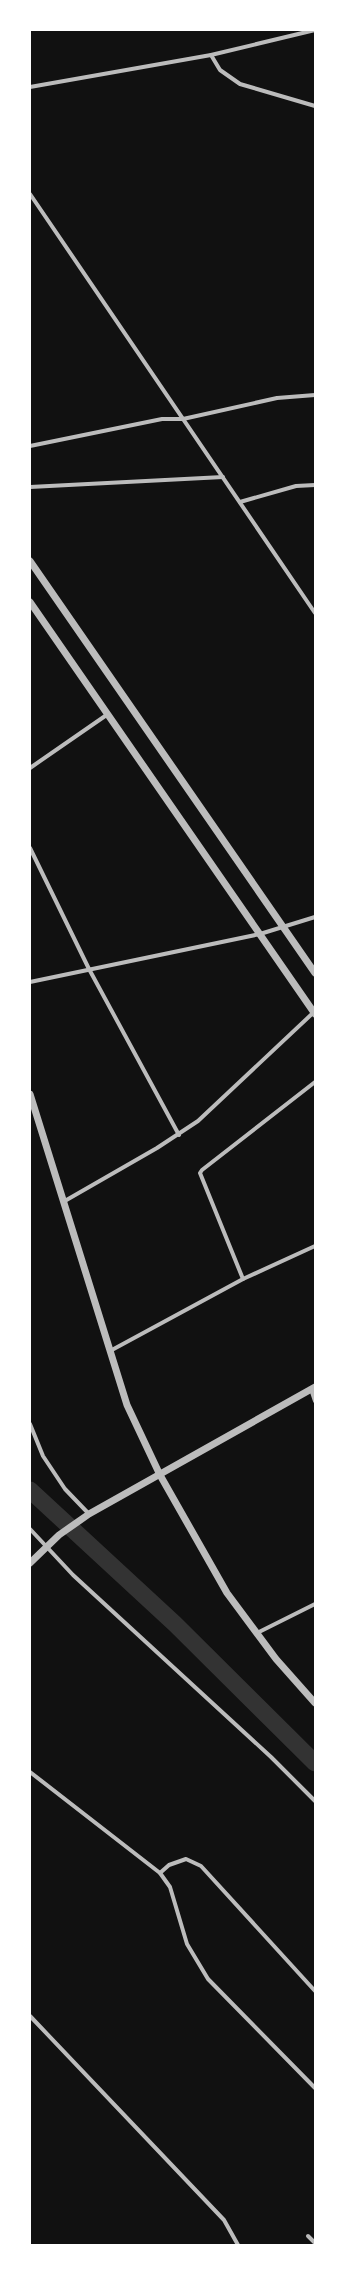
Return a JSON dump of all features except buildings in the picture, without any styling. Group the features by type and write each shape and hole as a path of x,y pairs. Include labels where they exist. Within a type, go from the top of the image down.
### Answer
{"street":[{"path":"30,87 211,56 315,30"},
{"path":"211,56 220,70 240,84 315,106"},
{"path":"30,194 315,614"},
{"path":"30,446 162,419 183,419 278,398 315,395"},
{"path":"30,486 222,477"},
{"path":"240,502 296,486 315,485"},
{"path":"30,561 315,973"},
{"path":"30,602 314,1013 198,1122 179,1135 63,1202"},
{"path":"30,768 108,714"},
{"path":"30,848 89,969 179,1135"},
{"path":"30,982 260,934 315,917"},
{"path":"243,1279 200,1173 315,1082"},
{"path":"30,1094 127,1405 160,1474 227,1593 276,1659 315,1703"},
{"path":"110,1351 243,1279 315,1246"},
{"path":"30,1563 59,1535 89,1514 313,1388 315,1401"},
{"path":"30,1424 43,1456 65,1489 89,1514"},
{"path":"30,1529 73,1575 271,1758 315,1801"},
{"path":"256,1633 315,1604"},
{"path":"30,1772 160,1873 170,1887 187,1944 208,1979 315,2088"},
{"path":"160,1873 169,1865 186,1859 201,1866 315,1991"},
{"path":"30,2016 224,2220 238,2245"},
{"path":"308,2236 315,2243"}],"waterway":[{"path":"30,1490 175,1624 315,1763"}]}
